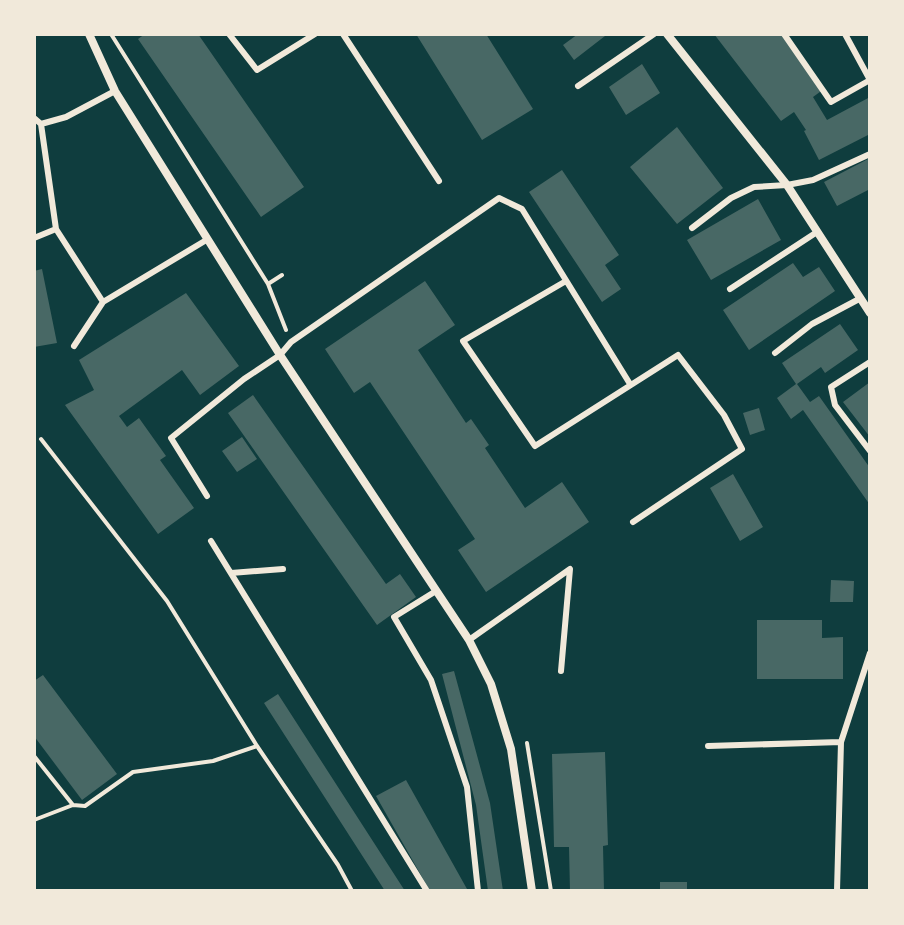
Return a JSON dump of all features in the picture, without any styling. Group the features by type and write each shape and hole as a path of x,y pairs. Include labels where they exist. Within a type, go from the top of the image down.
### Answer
{"street":[{"path":"89,34 115,91 280,355 469,640 491,684 511,749 532,891"},
{"path":"667,34 787,185 870,313"}],"lane":[{"path":"229,34 257,70 315,34"},
{"path":"343,34 439,181"},
{"path":"578,86 654,34"},
{"path":"784,34 831,102 870,80 845,34"},
{"path":"41,124 66,117 115,91"},
{"path":"34,118 41,124 56,229 103,302"},
{"path":"692,228 731,198 754,187 813,180 870,154"},
{"path":"207,496 171,438 244,379 280,355 291,342 499,198 522,209 630,384"},
{"path":"34,238 56,229"},
{"path":"730,289 817,232"},
{"path":"74,346 103,302 208,239"},
{"path":"566,281 463,341 535,446 678,355 724,415 742,449 633,522"},
{"path":"775,353 812,324 861,298"},
{"path":"870,362 831,387 835,405 870,451"},
{"path":"211,541 427,891"},
{"path":"231,573 283,569"},
{"path":"469,640 570,569 561,671"},
{"path":"436,591 394,617 431,680 467,787 478,891"},
{"path":"837,891 841,742 870,653"},
{"path":"708,746 841,742"}],"path":[{"path":"268,284 282,275"},
{"path":"41,439 167,601 352,891"},
{"path":"34,820 73,805 85,806 133,772 213,761 257,746"},
{"path":"34,756 73,805"}],"building":[{"path":"145,34 198,34 304,187 261,217 138,39"},
{"path":"416,34 486,34 533,109 482,140"},
{"path":"578,34 605,36 574,60 563,45"},
{"path":"714,34 784,34 824,89 813,97 827,120 870,97 870,134 819,160 794,112 781,121"},
{"path":"642,64 660,93 626,115 609,87"},
{"path":"677,127 723,188 677,224 630,167"},
{"path":"870,158 870,189 837,206 824,182"},
{"path":"562,170 619,255 605,265 621,289 602,302 529,192"},
{"path":"758,199 781,240 711,280 687,240"},
{"path":"793,263 803,277 819,267 835,291 749,350 723,310"},
{"path":"42,269 57,343 34,347 34,271"},
{"path":"425,281 455,325 418,350 466,423 471,419 489,445 485,448 525,508 562,482 589,522 486,592 458,550 475,539 370,382 354,393 325,349"},
{"path":"186,293 239,366 200,395 182,370 119,416 127,427 139,418 166,456 160,460 194,508 158,534 65,405 94,390 79,360"},
{"path":"840,324 858,350 825,373 821,367 797,384 810,402 819,396 870,468 870,505 803,410 791,419 777,398 796,384 782,363"},
{"path":"870,382 870,437 843,402"},
{"path":"253,395 386,584 400,574 416,597 377,625 228,413"},
{"path":"759,408 765,430 750,435 743,413"},
{"path":"242,437 257,459 237,472 222,451"},
{"path":"733,474 763,527 740,541 710,488"},
{"path":"831,580 854,581 853,602 830,602"},
{"path":"757,620 822,620 822,638 843,637 843,679 757,679"},
{"path":"454,671 490,803 503,891 488,891 476,805 442,674"},
{"path":"43,675 117,774 82,800 34,736 34,681"},
{"path":"278,694 405,891 385,891 264,703"},
{"path":"605,752 608,845 603,846 604,891 570,891 569,847 554,847 552,754"},
{"path":"406,780 467,889 464,891 430,891 376,796"},
{"path":"660,882 687,882 687,891 660,891"}]}
